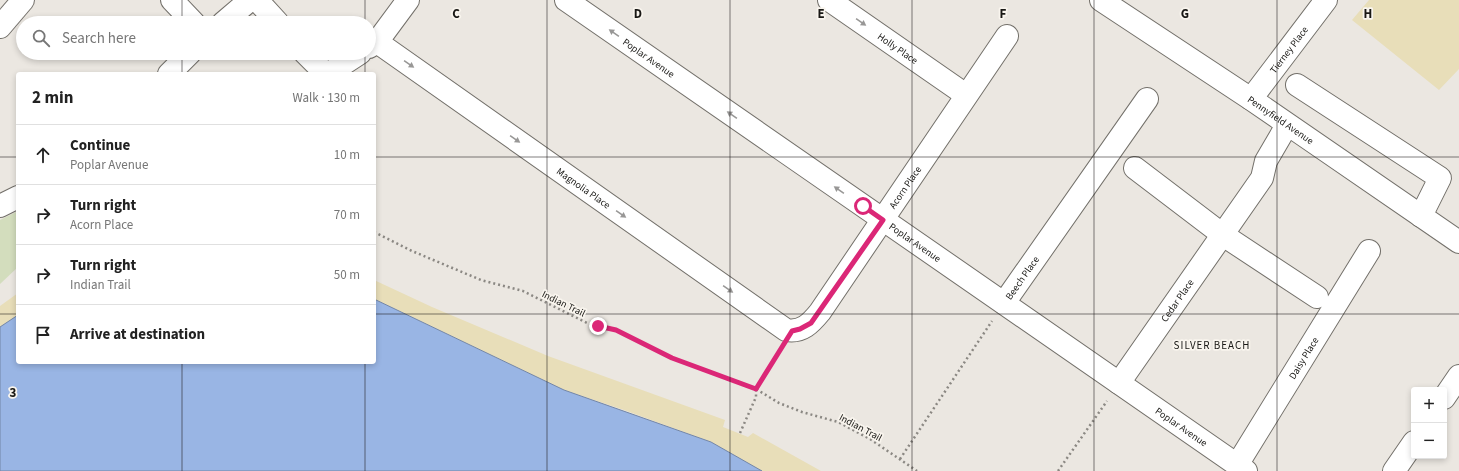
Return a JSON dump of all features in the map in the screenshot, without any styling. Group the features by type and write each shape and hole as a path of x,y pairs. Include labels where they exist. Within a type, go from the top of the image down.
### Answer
{"street":[{"path":"0,27 23,0"},
{"path":"172,0 187,16"},
{"path":"231,16 250,0"},
{"path":"257,0 272,16"},
{"name":"Poplar Avenue","path":"566,0 1241,468"},
{"name":"Holly Place","path":"829,0 966,95"},
{"name":"Pennyfield Avenue","path":"1100,0 1251,99 1459,242"},
{"name":"Tierney Place","path":"1251,99 1326,0"},
{"path":"376,37 400,3"},
{"name":"Acorn Place","path":"792,331 800,329 811,323 883,220 1007,36"},
{"name":"Magnolia Place","path":"376,52 786,330 792,331"},
{"path":"171,72 183,60"},
{"path":"312,60 325,72"},
{"path":"330,72 349,60"},
{"path":"1297,85 1440,178 1420,216"},
{"name":"Beech Place","path":"1004,304 1147,99"},
{"name":"Cedar Place","path":"1119,383 1262,178 1266,161 1288,125"},
{"path":"1135,168 1223,234 1317,297"},
{"path":"0,206 16,198"},
{"name":"Daisy Place","path":"1241,468 1369,251"},
{"path":"1447,394 1459,376"},
{"path":"1394,471 1411,446"}],"path":[{"name":"Indian Trail","path":"376,233 412,252 481,280 522,292 593,326 616,330 672,358 756,389 778,403 802,412 838,422 870,439 917,471"},
{"name":"Beech Place","path":"900,458 1004,304"},
{"path":"740,433 756,397 756,389 792,331"},
{"path":"1058,471 1119,383"}],"green space":[{"path":"16,212 16,269 0,284 0,220"}],"sand":[{"path":"1369,0 1459,0 1459,69 1439,90 1352,20"},
{"path":"376,281 432,307 548,356 725,420 723,427 748,437 753,433 821,471 760,471 711,442 564,390 376,300"},
{"path":"16,294 16,316 0,327 0,306"}],"water":[{"path":"376,300 564,390 711,442 762,471 0,471 0,327 16,316 16,364 376,364"}],"district":[{"name":"SILVER BEACH","path":"1212,345"}],"route":[{"path":"598,326 616,330 672,358 756,389 792,331 800,329 811,323 883,220 863,206"}]}
